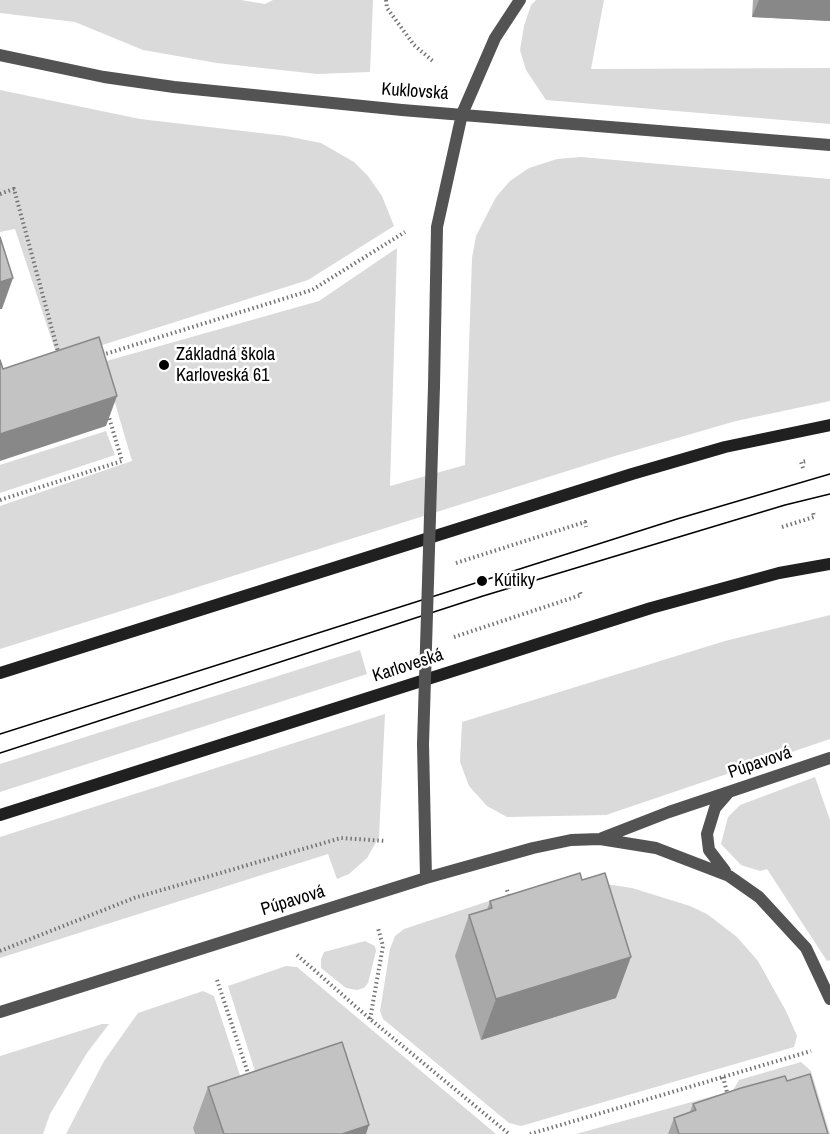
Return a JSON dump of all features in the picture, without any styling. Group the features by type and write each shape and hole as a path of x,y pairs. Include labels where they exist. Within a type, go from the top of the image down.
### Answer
{"main road":[{"path":"0,673 621,477 725,447 830,425"},
{"name":"Karloveská","path":"0,815 651,608 779,573 830,564"}],"street":[{"path":"426,878 423,744 437,227 462,114 495,38 520,0"},
{"name":"Kuklovská","path":"0,55 104,77 174,87 830,145"},
{"name":"Púpavová","path":"600,839 830,758"},
{"path":"729,792 715,808 707,834 709,850 729,876"},
{"name":"Púpavová","path":"0,1012 426,878 533,848 571,840 600,839 656,848 729,876 759,897 806,948 830,999"}],"path":[{"path":"386,0 387,8 414,45 434,62"},
{"path":"0,194 14,189 59,356"},
{"path":"91,358 312,290 405,232"},
{"path":"0,500 122,461 104,404"},
{"path":"803,468 801,462 811,460"},
{"path":"782,527 814,517 813,512"},
{"path":"455,563 585,522 586,527"},
{"path":"453,637 581,595 580,592"},
{"path":"0,951 134,898 341,838 386,841"},
{"path":"507,890 513,909"},
{"path":"369,1019 382,946 378,928"},
{"path":"297,955 369,1019 509,1134"},
{"path":"217,980 250,1081"},
{"path":"531,1134 811,1051"},
{"path":"723,1077 730,1104"}],"shaded area":[{"path":"0,0 241,0 265,4 273,0 373,0 370,72 317,74 217,63 143,50 75,22 0,13"},
{"path":"536,0 604,0 591,69 830,68 830,124 546,100 526,70 520,50 524,26 531,5"},
{"path":"0,90 140,119 286,136 321,143 354,162 368,176 382,196 394,226 308,280 58,359 15,229 0,232"},
{"path":"581,157 830,179 830,401 736,421 615,456 0,649 0,506 132,461 103,362 319,301 397,248 390,486 465,465 472,258 476,236 496,197 510,181 529,168 557,159"},
{"path":"106,431 115,455 0,493 0,465"},
{"path":"830,615 830,739 606,815 507,817 487,806 469,786 460,762 462,722 725,641"},
{"path":"360,650 367,674 0,792 0,764"},
{"path":"385,714 379,837 367,858 349,874 337,879 328,854 0,958 0,837"},
{"path":"815,777 830,820 830,960 827,961 767,869 760,871 741,865 721,844 728,817 740,805"},
{"path":"606,884 632,888 690,906 707,914 737,937 758,961 786,1011 797,1036 794,1047 521,1126 509,1123 383,1019 380,1011 390,949 395,936 404,929 498,898 506,928"},
{"path":"365,941 375,946 376,951 368,983 364,988 357,990 346,988 321,968 324,952"},
{"path":"286,966 297,967 496,1134 344,1134 261,1090 228,986"},
{"path":"203,991 214,996 251,1109 193,1128 195,1134 66,1134 104,1061 138,1013"},
{"path":"102,1024 109,1024 87,1053 50,1114 43,1134 0,1134 0,1056"},
{"path":"801,1062 811,1071 830,1134 811,1134 732,1092 739,1080"},
{"path":"717,1095 723,1116 686,1134 576,1134"}],"building":[{"path":"0,237 13,278 0,282"},
{"path":"99,337 117,396 0,434 0,360 3,369"},
{"path":"580,873 582,880 605,873 631,957 496,999 469,915 492,908 490,901"},
{"path":"342,1042 369,1125 342,1134 224,1134 208,1087"},
{"path":"810,1074 828,1134 679,1134 674,1118 696,1110 693,1104 785,1076 787,1081"}],"tram line":[{"path":"0,734 677,519 830,474"},
{"path":"0,753 483,596 785,505 830,494"}],"place":[{"name":"Základná škola Karloveská 61","path":"164,365"},
{"name":"Kútiky","path":"482,581"}]}
